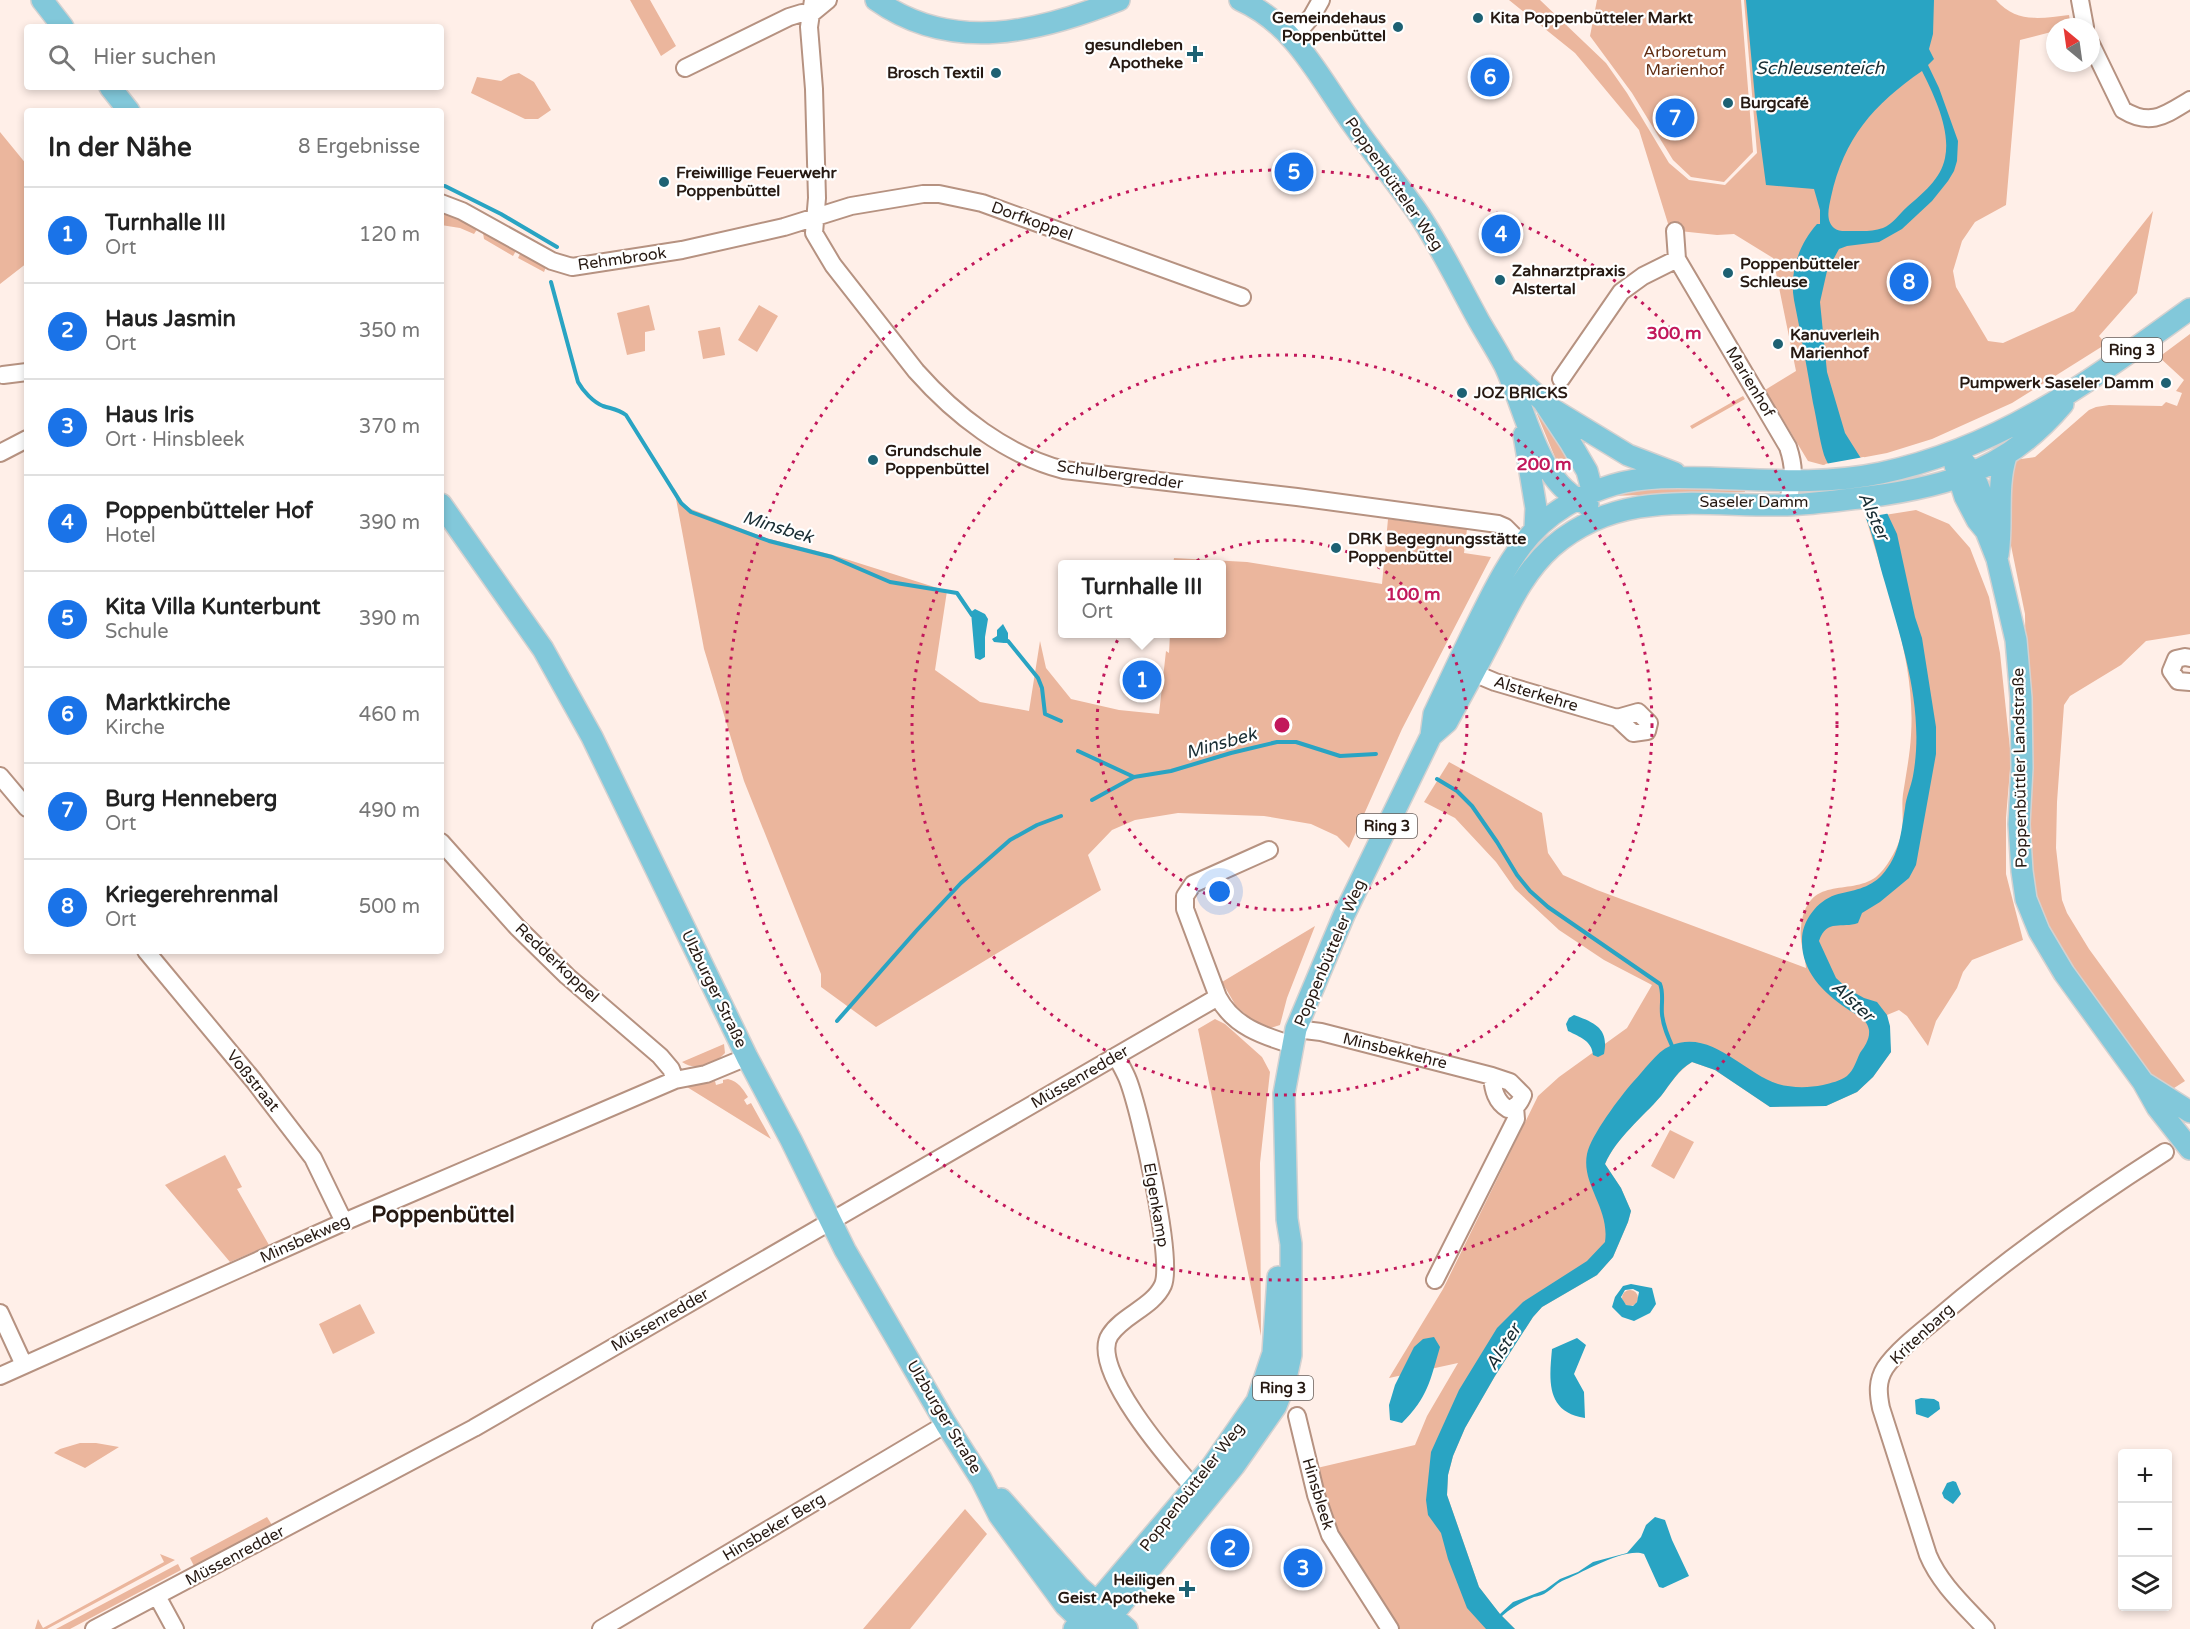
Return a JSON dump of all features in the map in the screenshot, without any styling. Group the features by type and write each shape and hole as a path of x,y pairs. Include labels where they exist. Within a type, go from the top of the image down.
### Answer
{"main road":[{"path":"42,0 61,24"},
{"path":"876,0 904,18 927,26 986,32 1014,31 1044,26 1119,0"},
{"name":"Poppenbütteler Weg","path":"1240,0 1262,10 1293,38 1428,230 1504,366 1520,408 1553,477 1562,488 1585,499 1624,510"},
{"path":"112,90 127,108"},
{"name":"Saseler Damm","path":"1686,478 1832,480 1896,470 1956,452 2009,428 2074,391 2190,309"},
{"name":"Poppenbütteler Weg","path":"1504,366 1547,406 1587,471 1591,486 1573,531"},
{"name":"Saseler Damm","path":"1651,504 1685,502 1787,505 1907,491 1965,476 2006,456 2044,427 2074,391"},
{"path":"1547,406 1628,455 1686,478"},
{"path":"1520,408 1536,508 1528,536"},
{"name":"Poppenbüttler Landstraße","path":"1956,452 1965,476 1984,503 1986,531 1997,559 2012,616 2019,670 2022,776 2019,824 2026,899 2039,931 2060,967 2182,1134"},
{"path":"1997,559 2001,537 2002,474 2006,456"},
{"name":"Poppenbütteler Weg","path":"1082,1626 1109,1620 1234,1466 1276,1406 1285,1383 1291,1355 1291,1244 1287,1220 1284,1094 1294,1037 1344,915 1431,736 1447,722 1501,576 1528,536 1556,511 1614,484 1686,478"},
{"name":"Poppenbütteler Weg","path":"1465,669 1526,578 1550,549 1573,531 1624,510 1651,504"},
{"name":"Ulzburger Straße","path":"444,508 523,619 568,692 830,1221 946,1424 981,1479 999,1515 1082,1626"},
{"name":"Poppenbüttler Landstraße","path":"2143,1082 2188,1106"},
{"name":"Poppenbütteler Weg","path":"1109,1620 1194,1488 1226,1447 1257,1401 1267,1377 1273,1353 1279,1273 1287,1220"},
{"name":"Ulzburger Straße","path":"981,1479 1010,1508 1109,1620"}],"street":[{"path":"685,68 828,0"},
{"path":"1293,38 1312,16 1321,0"},
{"path":"2080,0 2083,18"},
{"name":"Schulbergredder","path":"812,7 809,27 814,89 817,198 813,232 833,265 916,371 930,387 966,418 1032,460 1064,470 1297,497 1498,524 1528,536"},
{"path":"2100,63 2123,111 2133,116 2148,120 2169,112 2190,100"},
{"name":"Dorfkoppel","path":"815,218 851,206 923,194 963,197 1242,297"},
{"name":"Rehmbrook","path":"444,204 469,214 552,261 572,267 682,250 815,218"},
{"name":"Marienhof","path":"1675,231 1677,259 1784,437 1794,468 1787,505"},
{"path":"1561,379 1621,291 1643,276 1677,259"},
{"path":"3,375 24,372"},
{"path":"0,453 24,441"},
{"path":"2190,658 2176,659 2171,671 2178,681 2190,682"},
{"name":"Alsterkehre","path":"1465,669 1495,682 1617,718"},
{"path":"0,776 24,804"},
{"name":"Redderkoppel","path":"444,845 517,927 567,976 660,1056 671,1069 675,1080"},
{"path":"1269,850 1193,884 1185,896 1185,909 1224,1010 1241,1024 1267,1037 1294,1037"},
{"name":"Voßstraat","path":"148,954 254,1081 313,1158 344,1222"},
{"name":"Müssenredder","path":"94,1629 474,1428 1218,997"},
{"name":"Minsbekkehre","path":"1294,1037 1321,1032 1492,1076 1493,1089 1502,1106 1508,1109 1515,1107 1516,1119 1435,1280"},
{"name":"Elgenkamp","path":"1116,1056 1134,1098 1149,1165 1164,1237 1165,1279 1159,1292 1126,1318 1109,1336 1107,1359 1120,1388 1147,1432 1194,1488"},
{"name":"Minsbekweg","path":"0,1376 344,1222 675,1080 706,1074 747,1057"},
{"path":"2182,1134 2188,1106"},
{"name":"Kritenbarg","path":"1986,1629 1942,1581 1928,1555 1881,1408 1878,1388 1880,1378 1893,1358 1955,1303 2034,1242 2118,1182 2165,1152"},
{"path":"0,1313 24,1365"},
{"name":"Hinsbleek","path":"1297,1416 1316,1495 1330,1535 1390,1629"},
{"name":"Hinsbeker Berg","path":"601,1629 946,1424"},
{"path":"157,1596 175,1629"}],"green space":[{"path":"630,0 650,0 676,46 661,56"},
{"path":"1509,0 1540,0 1606,63 1669,163 1689,180 1725,185 1757,153 1744,0 1996,0 2012,13 2030,18 2069,15 2070,18 2046,18 2046,33 2020,40 2006,205 1975,222 1962,241 1953,271 1956,287 1988,341 2003,343 2074,311 2153,211 2137,293 2099,336 2106,344 2012,403 1932,439 1887,453 1823,465 1808,461 1765,390 1796,371 1773,258 1734,234 1717,235 1670,230 1639,130 1575,53"},
{"name":"Arboretum Marienhof","path":"1597,0 1741,0 1753,152 1724,182 1691,177 1673,160 1632,93 1590,36"},
{"path":"519,73 534,82 551,110 538,119 525,119 471,93 477,77 501,81"},
{"path":"0,132 24,161 24,265 0,284"},
{"path":"444,210 478,228 474,234 460,228 444,225"},
{"path":"486,230 517,249 513,256 484,239 483,233"},
{"path":"521,252 546,267 544,272 518,258"},
{"path":"649,305 655,330 645,332 645,351 627,355 617,313"},
{"path":"759,305 778,316 757,352 738,340"},
{"path":"720,327 725,355 703,359 698,331"},
{"path":"2190,334 2190,634 2146,641 2121,665 2070,696 2064,705 2057,802 2056,848 2062,900 2067,913 2089,949 2185,1081 2171,1090 2152,1078 2060,954 2038,911 2029,869 2025,614 2005,510 2014,460 2035,457 2089,410 2109,405 2162,406 2166,402 2177,406 2182,393 2176,391 2184,380 2159,357"},
{"path":"1743,396 1745,399 1692,429 1690,426"},
{"path":"1541,412 1577,463 1564,472 1559,467 1537,414"},
{"path":"1647,486 1745,488 1745,492 1609,496"},
{"path":"674,488 684,504 691,509 766,538 833,555 947,591 935,670 980,702 1029,711 1040,641 1046,668 1071,699 1119,710 1159,714 1166,651 1169,653 1170,638 1226,638 1226,561 1247,562 1382,584 1388,519 1467,529 1464,553 1491,557 1402,729 1349,848 1337,836 1311,824 1264,816 1178,813 1135,820 1112,830 1088,855 1101,890 876,1027 821,987 821,974 744,781 704,649"},
{"path":"1916,510 1949,524 1970,548 1989,597 2000,653 2011,758 2006,818 2006,874 2023,940 1972,960 1936,1021 1928,1046 1907,1016 1899,1010 1887,1015 1891,1052 1873,1077 1857,1092 1826,1106 1770,1107 1715,1070 1692,1062 1679,1073 1661,1096 1623,1136 1605,1164 1621,1188 1631,1211 1613,1257 1597,1275 1542,1307 1533,1317 1465,1428 1453,1456 1448,1475 1447,1495 1479,1587 1515,1629 1398,1629 1339,1540 1317,1468 1415,1445 1427,1416 1458,1363 1389,1378 1443,1289 1538,1096 1559,1077 1627,1028 1652,985 1604,960 1559,930 1515,889 1496,862 1455,818 1424,802 1449,762 1542,813 1548,853 1563,875 1597,890 1806,968 1801,943 1801,928 1805,911 1811,900 1831,889 1854,886 1876,877 1890,860 1901,834 1903,794 1911,735 1909,680 1898,625 1866,518"},
{"path":"1174,558 1210,560 1174,560"},
{"path":"1315,926 1287,998 1280,1025 1264,1030 1236,1006 1222,982"},
{"path":"1215,1019 1225,1024 1262,1057 1270,1072 1260,1163 1261,1336 1198,1029"},
{"path":"724,1044 725,1053 711,1063 693,1066 682,1062"},
{"path":"728,1079 738,1084 744,1091 748,1097 744,1100 747,1105 751,1103 771,1139 687,1087 715,1081 716,1085"},
{"path":"1670,1130 1694,1142 1674,1179 1651,1166"},
{"path":"225,1155 242,1187 237,1189 269,1245 230,1262 165,1185"},
{"path":"1627,1290 1633,1290 1638,1298 1636,1304 1627,1306 1622,1301 1622,1295"},
{"path":"360,1304 375,1333 333,1354 319,1324"},
{"path":"80,1443 119,1447 85,1468 54,1453"},
{"path":"965,1509 987,1534 910,1629 863,1629"},
{"path":"267,1517 272,1525 194,1566 190,1558"},
{"path":"160,1554 175,1560 47,1629 35,1629 38,1619 43,1628 164,1562"},
{"path":"178,1564 181,1570 70,1629 56,1629"}],"water":[{"path":"1746,0 1934,0 1933,34 1929,49 1934,59 1928,65 1958,141 1954,171 1932,201 1902,229 1879,242 1839,249 1827,271 1820,302 1827,372 1845,433 1862,460 1897,534 1915,617 1922,638 1936,727 1936,754 1916,865 1909,878 1880,902 1862,913 1858,923 1826,929 1819,941 1836,978 1848,989 1877,1002 1887,1015 1890,1026 1891,1052 1873,1077 1857,1092 1826,1106 1770,1107 1715,1070 1692,1062 1679,1073 1616,1145 1605,1164 1621,1188 1631,1211 1613,1257 1597,1275 1542,1307 1533,1317 1465,1428 1453,1456 1448,1475 1447,1495 1479,1587 1500,1614 1513,1602 1545,1590 1560,1579 1578,1572 1593,1562 1627,1553 1641,1537 1646,1525 1655,1517 1665,1520 1689,1576 1663,1588 1659,1587 1644,1554 1625,1554 1562,1581 1544,1594 1510,1610 1502,1616 1515,1629 1486,1629 1467,1608 1448,1559 1441,1533 1428,1515 1426,1500 1431,1452 1459,1390 1497,1328 1523,1302 1587,1261 1605,1242 1603,1218 1591,1187 1586,1165 1587,1154 1600,1127 1633,1082 1655,1057 1670,1046 1685,1042 1713,1047 1778,1084 1806,1087 1838,1081 1847,1076 1869,1036 1868,1026 1863,1019 1837,1002 1815,979 1805,961 1802,940 1808,919 1822,902 1877,880 1893,859 1899,843 1906,800 1913,776 1916,751 1914,703 1905,654 1871,531 1860,506 1832,471 1824,455 1813,403 1794,300 1793,280 1800,250 1817,224 1820,224 1820,210 1814,189 1766,185","holes":["1922,71 1944,124 1946,147 1943,166 1925,191 1887,226 1867,231 1836,229 1829,221 1829,205 1844,157 1853,140 1875,110"]},
{"path":"975,609 985,614 988,619 985,657 980,660 975,658 971,612"},
{"path":"1003,624 1008,633 1008,641 994,642 992,639 997,636 997,630"},
{"path":"1574,1015 1594,1024 1603,1033 1604,1054 1598,1057 1593,1055 1588,1043 1568,1031 1566,1024"},
{"path":"1631,1284 1652,1288 1656,1304 1650,1313 1634,1321 1622,1317 1612,1307 1615,1297 1623,1286","holes":["1633,1289 1639,1292 1637,1302 1633,1306 1626,1305 1621,1297 1625,1290"]},
{"path":"1434,1337 1440,1347 1423,1396 1402,1423 1390,1420 1389,1405 1395,1385 1414,1347 1423,1339"},
{"path":"1577,1338 1586,1345 1574,1374 1584,1392 1585,1418 1572,1415 1563,1409 1557,1402 1551,1383 1552,1349"},
{"path":"1934,1399 1939,1402 1940,1409 1928,1418 1916,1414 1915,1400"},
{"path":"1956,1482 1961,1494 1953,1504 1944,1498 1942,1493 1947,1483"}],"pier":[{"path":"1864,457 1891,513 1863,518 1825,464"}],"waterway":[{"path":"445,186 501,214 557,247"},
{"name":"Minsbek","path":"551,282 578,382 596,402 626,415 681,503 691,512 769,541 832,557 890,582 957,593 972,615"},
{"name":"Minsbek","path":"1005,641 1008,641 1038,678 1042,688 1045,714 1061,721"},
{"name":"Minsbek","path":"1078,751 1134,777 1171,771 1277,742 1296,742 1340,756 1376,754"},
{"path":"1092,800 1134,777"},
{"path":"1437,779 1457,791 1472,806 1530,891 1548,907 1660,984 1663,1023 1673,1048"},
{"path":"837,1021 961,883 1010,840 1037,825 1061,816"}],"place":[{"name":"Kita Poppenbütteler Markt","path":"1478,18"},
{"name":"Gemeindehaus Poppenbüttel","path":"1398,27"},
{"name":"gesundleben Apotheke","path":"1195,54"},
{"name":"Brosch Textil","path":"996,73"},
{"name":"Marktkirche","path":"1490,77"},
{"name":"Burgcafé","path":"1728,103"},
{"name":"Burg Henneberg","path":"1675,118"},
{"name":"Kita Villa Kunterbunt","path":"1294,172"},
{"name":"Freiwillige Feuerwehr Poppenbüttel","path":"664,182"},
{"name":"Poppenbütteler Hof","path":"1501,234"},
{"name":"Poppenbütteler Schleuse","path":"1728,273"},
{"name":"Zahnarztpraxis Alstertal","path":"1500,280"},
{"name":"Kriegerehrenmal","path":"1909,282"},
{"name":"Kanuverleih Marienhof","path":"1778,344"},
{"name":"Pumpwerk Saseler Damm","path":"2166,383"},
{"name":"JOZ BRICKS","path":"1462,393"},
{"name":"Grundschule Poppenbüttel","path":"873,460"},
{"name":"DRK Begegnungsstätte Poppenbüttel","path":"1336,548"},
{"name":"Turnhalle III","path":"1142,680"},
{"name":"Haus Jasmin","path":"1230,1548"},
{"name":"Haus Iris","path":"1303,1568"},
{"name":"Heiligen Geist Apotheke","path":"1187,1589"}],"district":[{"name":"Poppenbüttel","path":"443,1215"}],"water label":[{"name":"Schleusenteich","path":"1820,68"},
{"name":"Alster","path":"1874,516"},
{"name":"Alster","path":"1853,1001"},
{"name":"Alster","path":"1503,1347"}]}
